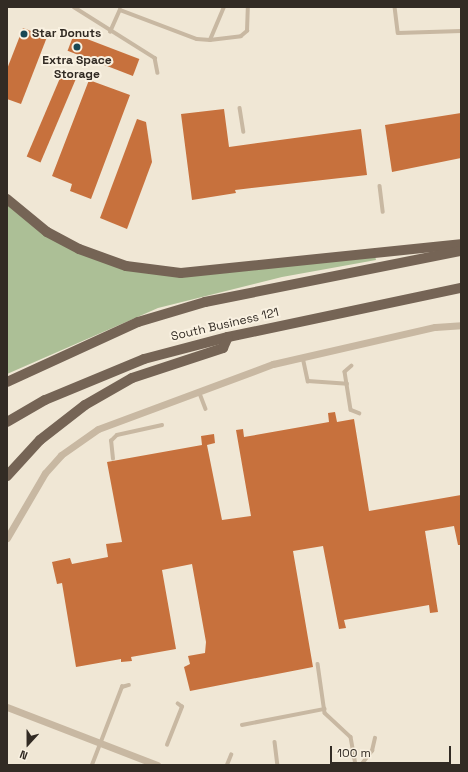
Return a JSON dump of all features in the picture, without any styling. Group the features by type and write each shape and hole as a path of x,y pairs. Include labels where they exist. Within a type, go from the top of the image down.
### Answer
{"main road":[{"path":"7,199 47,232 79,249 126,266 181,273 461,244"},
{"name":"South Business 121","path":"7,382 138,322 205,302 461,251"},
{"name":"South Business 121","path":"7,422 98,377 144,359 228,337 461,288"},
{"path":"7,476 40,440 85,405 132,378 223,348 228,337"}],"street":[{"path":"7,538 37,482 80,440 111,424 199,390 302,356 436,327 461,325"},
{"path":"7,707 157,765"}],"lane":[{"path":"74,7 110,32 155,58 158,73"},
{"path":"210,40 224,7"},
{"path":"110,32 120,10 197,39 210,40 241,36 247,31 248,7"},
{"path":"395,7 398,33 461,32"},
{"path":"240,108 244,132"},
{"path":"380,186 383,212"},
{"path":"302,356 308,381 347,384"},
{"path":"352,366 345,370 347,384 351,410 359,413"},
{"path":"199,390 206,409"},
{"path":"113,459 111,444 117,435 162,425"},
{"path":"318,664 326,716 352,739 356,765"},
{"path":"92,765 122,687 129,685"},
{"path":"167,745 181,709 178,704"},
{"path":"242,726 324,709"},
{"path":"361,765 372,750 374,738"},
{"path":"275,742 278,765"},
{"path":"227,765 231,755"}],"green space":[{"path":"7,204 34,227 150,273 375,256 376,260 282,277 158,308 7,374"}],"building":[{"path":"23,28 47,37 21,104 7,99 7,69"},
{"path":"74,34 139,59 133,76 68,51"},
{"path":"63,71 77,77 40,162 27,157"},
{"path":"89,80 130,95 91,199 70,191 72,184 52,176"},
{"path":"224,109 229,147 361,129 367,175 235,190 236,193 192,200 181,114"},
{"path":"461,113 461,158 392,172 385,125"},
{"path":"137,119 146,122 152,162 127,229 100,218"},
{"path":"335,412 337,422 354,419 369,511 461,495 461,545 458,545 454,526 425,531 438,612 430,613 429,605 344,620 346,628 339,629 323,546 293,551 313,667 190,691 184,667 190,664 188,656 205,653 206,642 192,564 162,570 176,649 131,657 132,661 121,662 121,659 76,667 62,583 57,584 52,562 70,558 72,564 108,557 106,544 122,542 107,462 202,445 201,436 214,434 215,443 207,445 222,520 251,516 236,430 243,429 244,437 329,422 328,413"}],"place":[{"name":"Star Donuts","path":"24,34"},
{"name":"Extra Space Storage","path":"77,47"}]}
